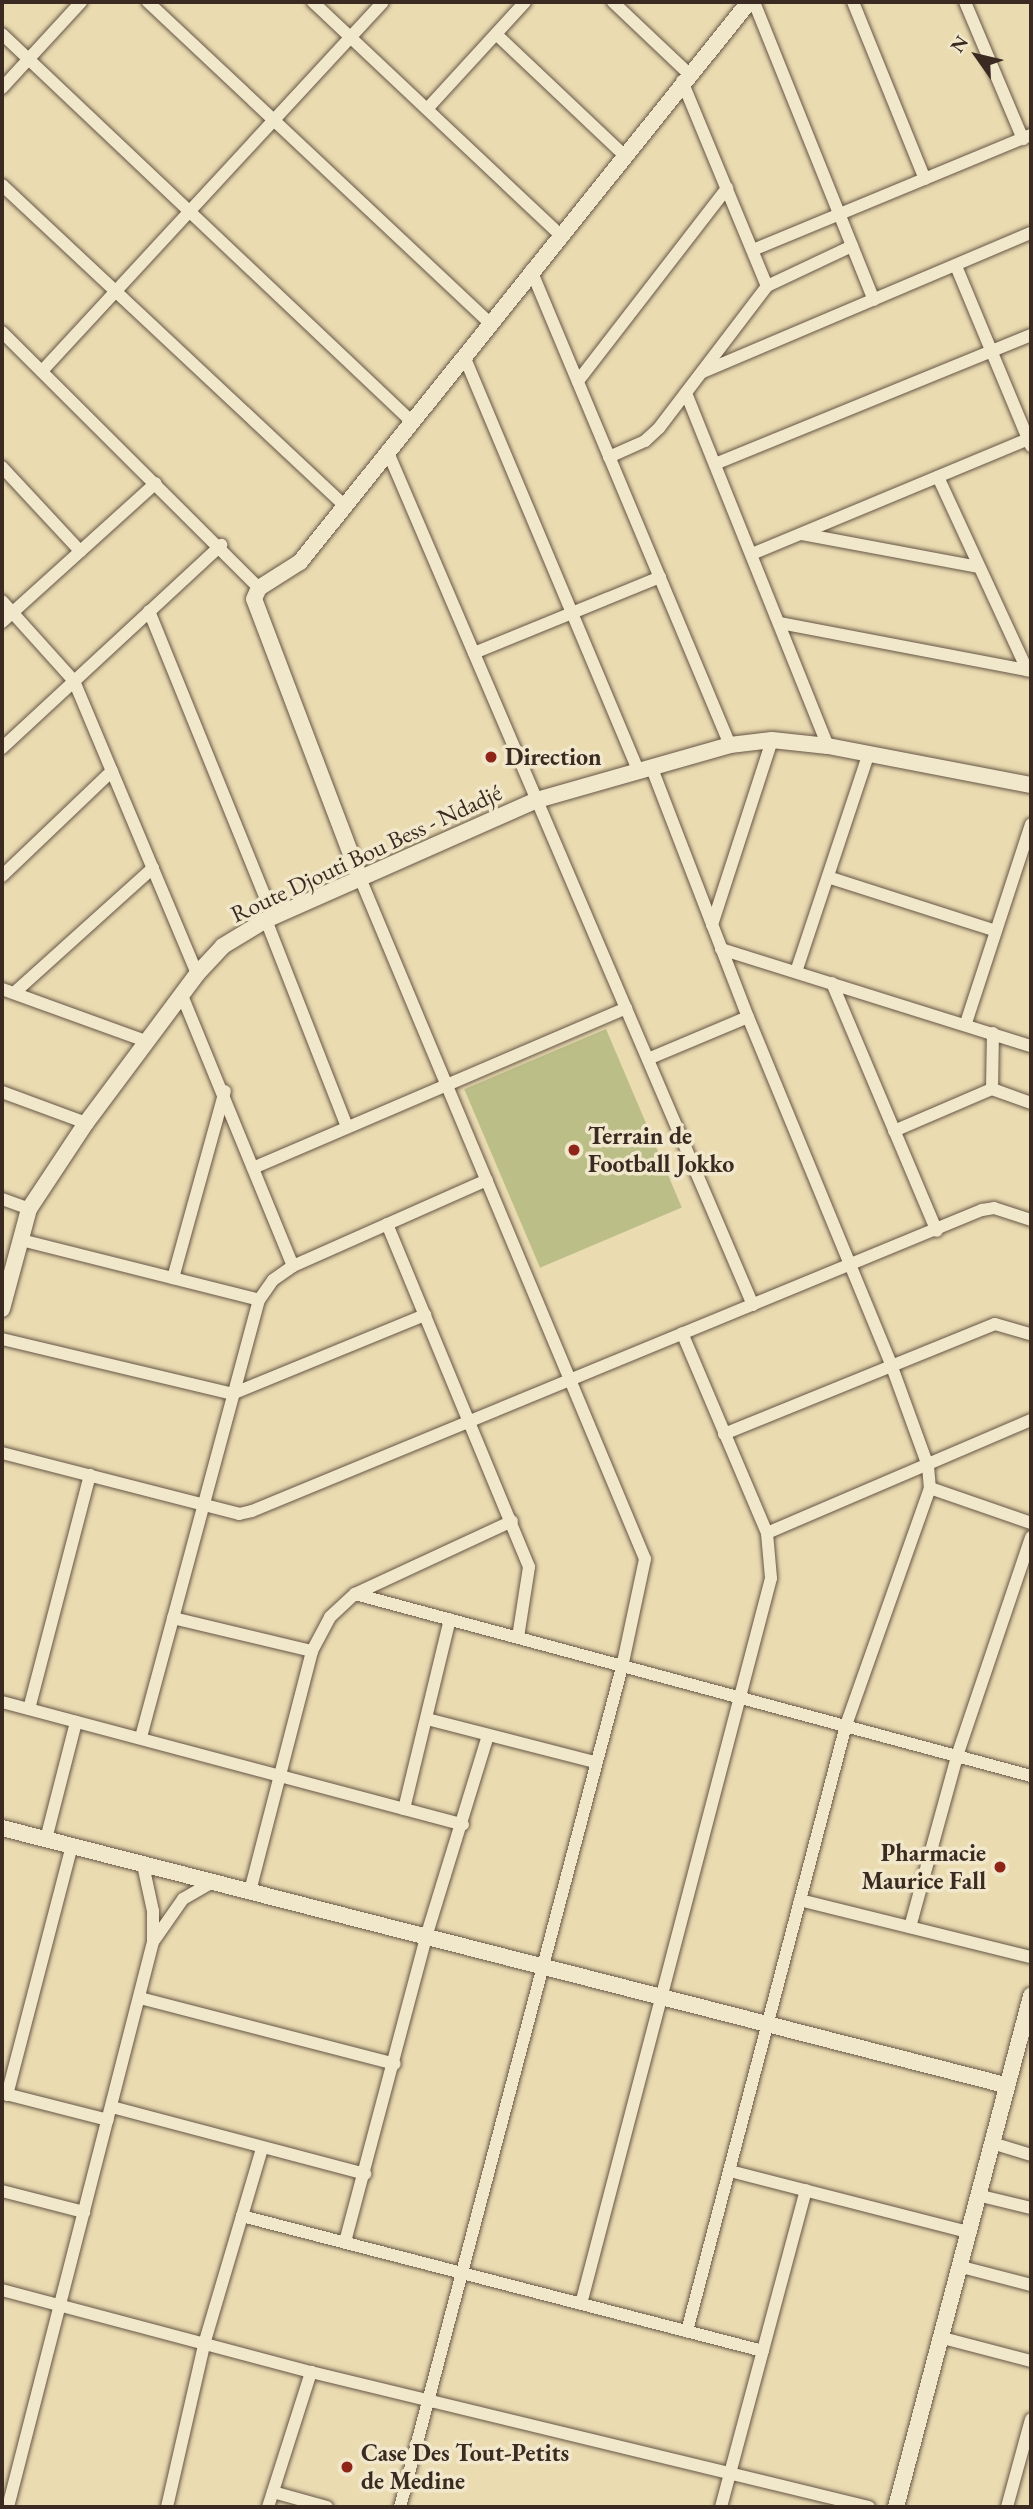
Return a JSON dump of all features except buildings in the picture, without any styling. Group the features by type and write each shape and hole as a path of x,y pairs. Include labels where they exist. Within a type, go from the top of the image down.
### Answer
{"street":[{"path":"2,88 81,2"},
{"path":"148,2 490,323"},
{"path":"313,2 560,235"},
{"path":"42,371 383,2"},
{"path":"427,109 525,2"},
{"path":"614,2 685,77 767,286"},
{"path":"400,2507 459,2272 622,1667 645,1559 360,878 254,599 259,588 300,562 623,153 685,77 752,2 874,300"},
{"path":"853,2 925,179"},
{"path":"753,250 1027,137 965,2"},
{"path":"2,34 411,421"},
{"path":"496,34 623,153"},
{"path":"2,185 344,505"},
{"path":"578,381 727,188"},
{"path":"703,372 1031,233"},
{"path":"610,457 652,435 767,286 852,246"},
{"path":"752,554 938,477 1030,443 956,266"},
{"path":"531,270 730,745"},
{"path":"2,332 221,545 259,588"},
{"path":"715,464 1031,335"},
{"path":"464,356 573,613 644,767 712,925 892,1367 929,1466 930,1488 846,1725 687,2331"},
{"path":"687,393 828,746"},
{"path":"387,450 753,1305"},
{"path":"2,467 80,551"},
{"path":"938,477 1029,671"},
{"path":"2,622 156,483"},
{"path":"802,534 978,567"},
{"path":"2,748 221,545"},
{"path":"474,653 660,577"},
{"path":"2,601 74,681 197,974"},
{"path":"149,611 270,918 347,1127"},
{"path":"780,623 1029,671"},
{"path":"712,925 772,740"},
{"name":"Route Djouti Bou Bess - Ndadjé","path":"2,1309 29,1209 86,1123 197,974 223,946 270,918 537,800 644,767 730,745 772,740 828,746 1031,785"},
{"path":"796,972 869,753"},
{"path":"2,876 112,771"},
{"path":"966,1023 1031,824"},
{"path":"146,1041 8,991 153,868"},
{"path":"828,877 996,931"},
{"path":"721,949 966,1023 1031,1046"},
{"path":"832,983 937,1231"},
{"path":"181,993 225,1091 293,1266"},
{"path":"253,1168 626,1008"},
{"path":"648,1059 748,1017"},
{"path":"992,1090 993,1033"},
{"path":"894,1131 992,1090 1031,1103"},
{"path":"173,1278 225,1091"},
{"path":"2,1092 86,1123"},
{"path":"141,1738 259,1300 293,1266 487,1180"},
{"path":"2,1199 29,1209"},
{"path":"2,1452 239,1514 252,1511 470,1418 994,1208 1031,1220"},
{"path":"387,1224 470,1418 531,1576 518,1637"},
{"path":"21,1240 259,1300"},
{"path":"2,1339 232,1394 425,1315"},
{"path":"724,1434 995,1324 1031,1334"},
{"path":"581,2304 659,1996 771,1578 767,1533 682,1333"},
{"path":"767,1533 929,1466 1031,1420"},
{"path":"29,1709 90,1475"},
{"path":"930,1488 1031,1523"},
{"path":"250,1891 312,1651 330,1617 355,1594 512,1521"},
{"path":"910,1927 957,1756 1031,1537"},
{"path":"355,1594 1031,1776"},
{"path":"173,1618 312,1651"},
{"path":"404,1809 450,1619"},
{"path":"2,1702 463,1825"},
{"path":"427,1719 596,1762"},
{"path":"46,1839 76,1721"},
{"path":"345,2242 395,2064 426,1937 463,1825 488,1735"},
{"path":"2,1828 1005,2085"},
{"path":"72,1846 5,2094 108,2120"},
{"path":"8,2507 153,1942 153,1911 143,1866"},
{"path":"153,1942 183,1899 213,1882"},
{"path":"800,1900 1031,1956"},
{"path":"896,2507 1005,2085 1031,1996"},
{"path":"140,1998 395,2064"},
{"path":"111,2107 365,2174"},
{"path":"992,2143 1031,2155"},
{"path":"167,2507 205,2341 262,2149"},
{"path":"730,2171 967,2232"},
{"path":"721,2507 806,2190"},
{"path":"2,2191 85,2212"},
{"path":"977,2195 1031,2208"},
{"path":"243,2217 763,2351"},
{"path":"958,2266 1031,2285"},
{"path":"2,2290 205,2341 311,2372 428,2396 869,2507"},
{"path":"940,2337 1031,2361"},
{"path":"268,2507 311,2372"},
{"path":"1007,2507 1031,2419"},
{"path":"273,2492 327,2507"}],"green space":[{"name":"Terrain de Football Jokko","path":"606,1029 682,1208 540,1268 464,1089"}],"place":[{"name":"Direction","path":"491,757"},
{"name":"Terrain de Football Jokko","path":"574,1150"},
{"name":"Pharmacie Maurice Fall","path":"1000,1867"},
{"name":"Case Des Tout-Petits de Medine","path":"347,2467"}]}
